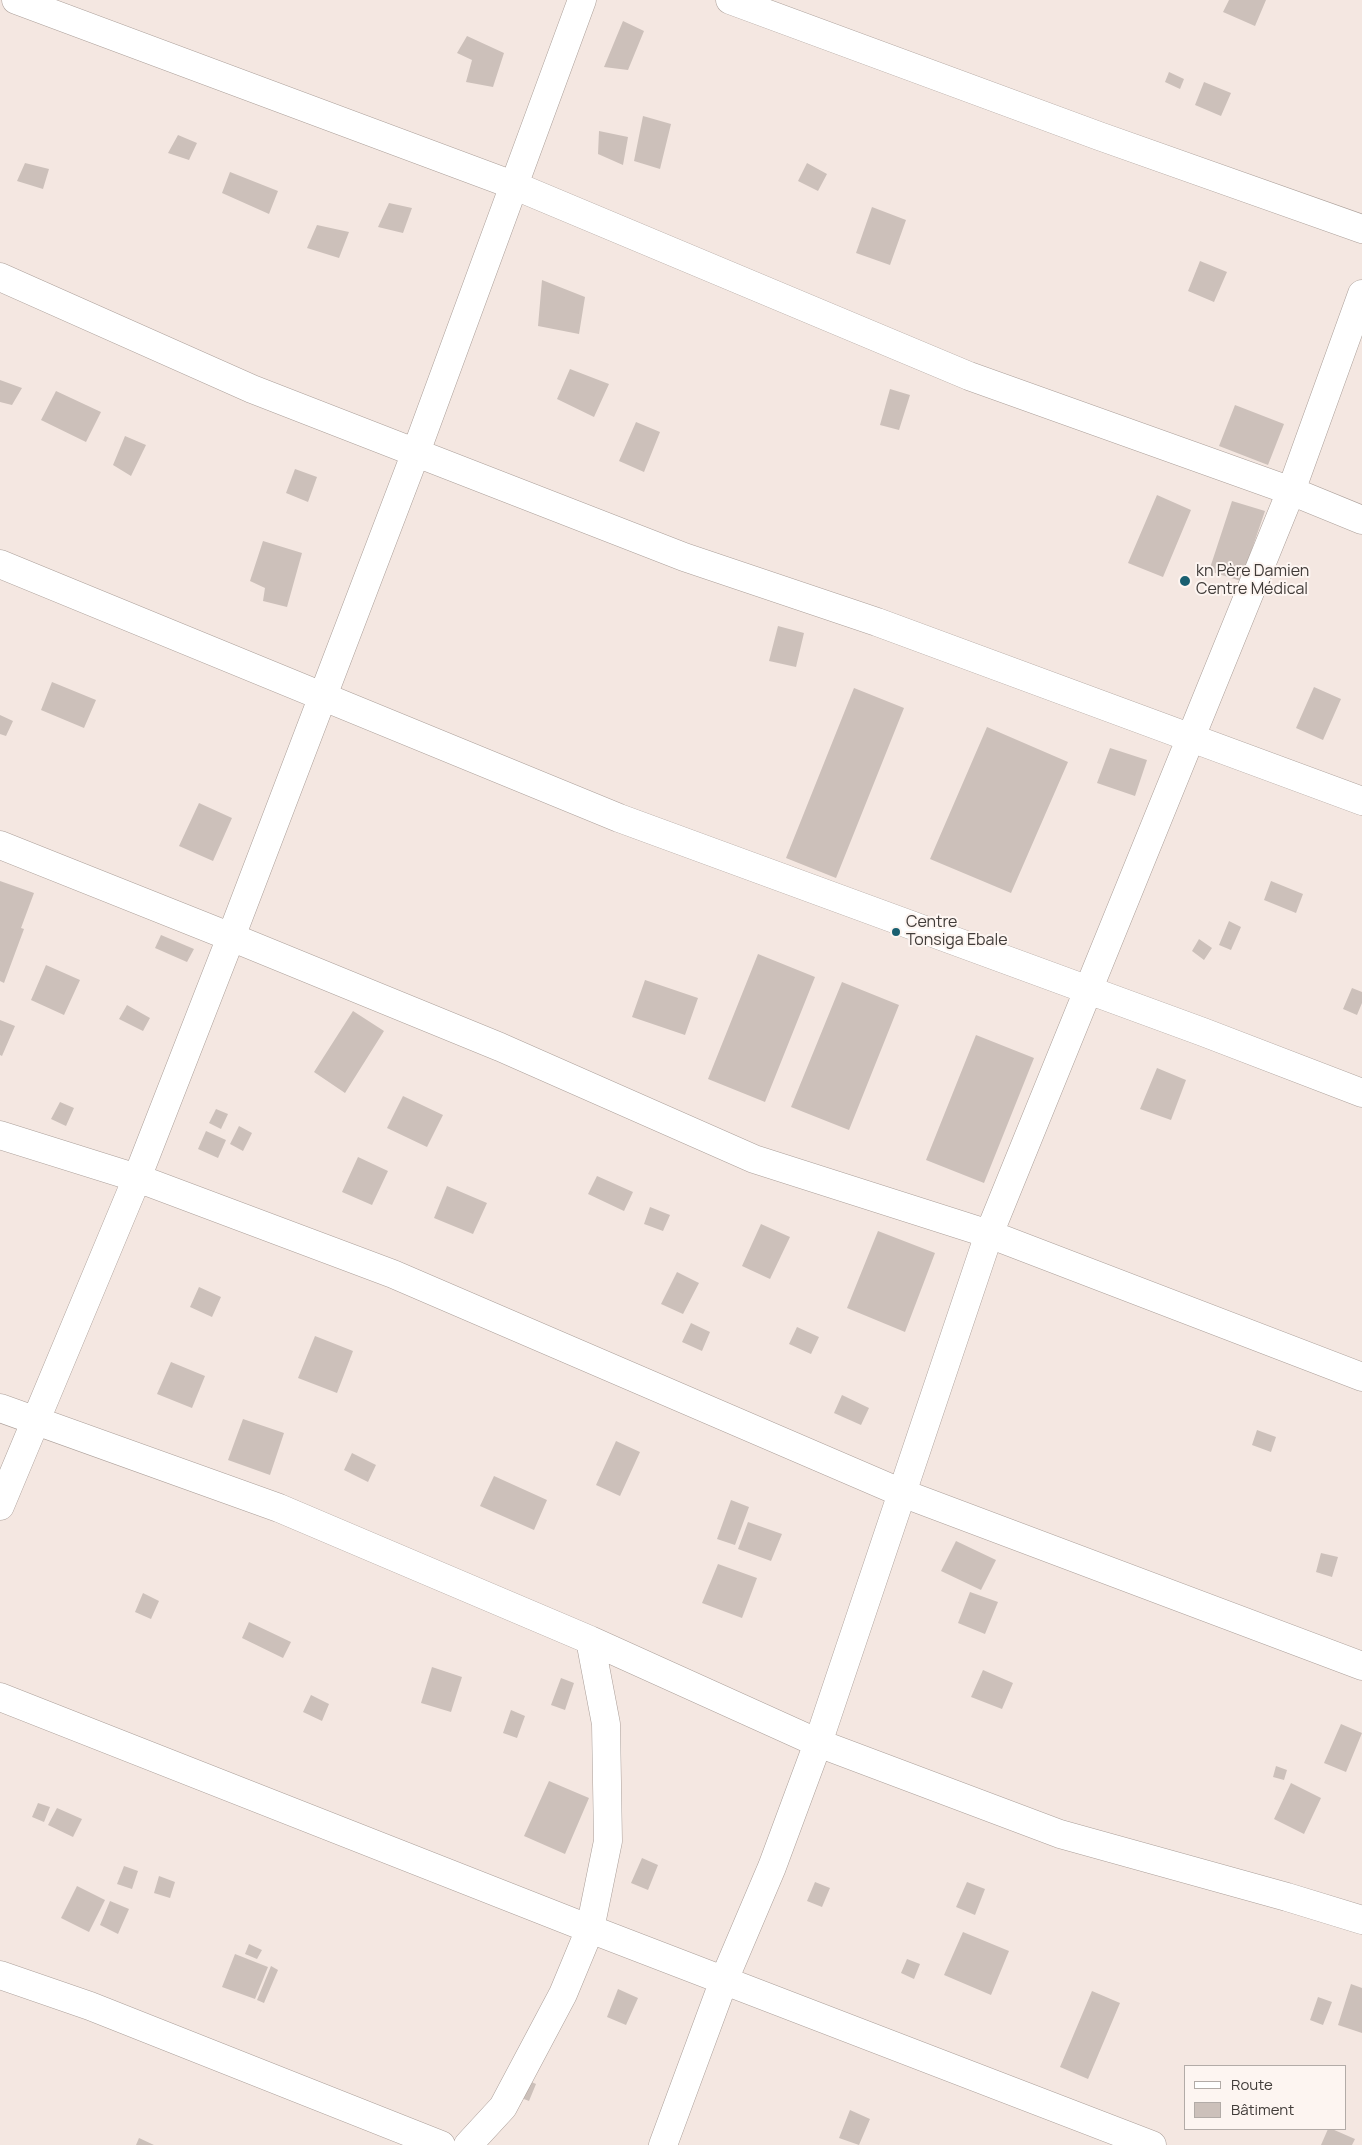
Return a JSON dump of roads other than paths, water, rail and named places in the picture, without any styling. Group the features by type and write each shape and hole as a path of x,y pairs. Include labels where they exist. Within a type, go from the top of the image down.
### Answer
{"street":[{"path":"16,0 514,186 969,376 1291,491 1362,520"},
{"path":"0,1506 137,1178 231,937 416,452 582,0"},
{"path":"730,0 1099,136 1362,229"},
{"path":"0,277 252,389 684,557 877,622 1362,801"},
{"path":"663,2145 724,1980 772,1867 818,1743 989,1234 1291,491 1362,294"},
{"path":"0,564 619,818 1089,990 1362,1093"},
{"path":"0,845 500,1047 754,1159 989,1234 1362,1377"},
{"path":"0,1135 137,1178 393,1274 902,1493 1362,1666"},
{"path":"0,1408 279,1508 590,1640 818,1743 1060,1834 1287,1897 1362,1920"},
{"path":"468,2145 503,2107 563,1994 590,1929 608,1841 606,1724 590,1640"},
{"path":"0,1697 590,1929 1152,2145"},
{"path":"0,1975 90,2006 441,2145"}],"place":[{"name":"kn Père Damien Centre Médical","path":"1185,581"},
{"name":"Centre Tonsiga Ebale","path":"896,932"}]}
